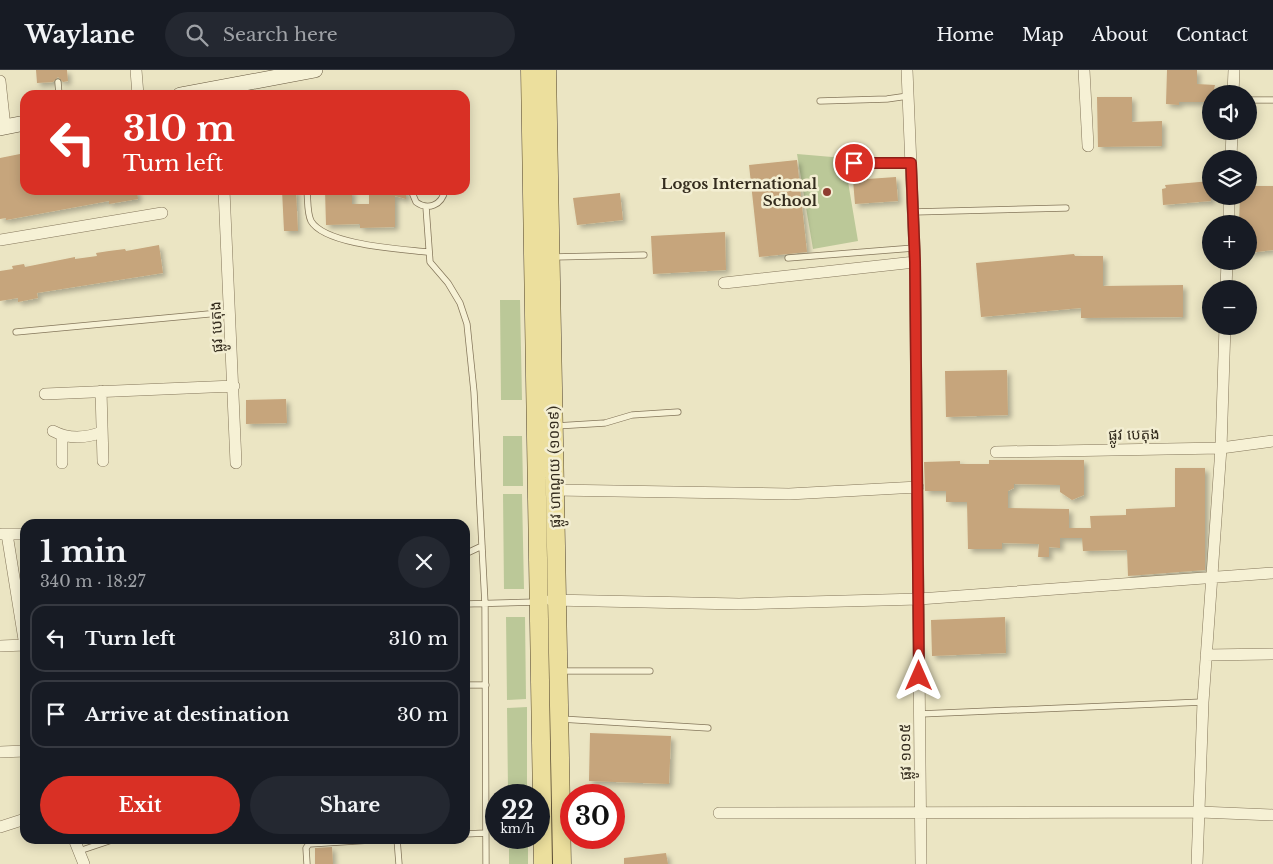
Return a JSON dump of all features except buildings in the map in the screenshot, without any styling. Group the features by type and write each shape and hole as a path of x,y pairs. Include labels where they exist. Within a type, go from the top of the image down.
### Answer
{"main road":[{"path":"224,90 315,70"},
{"name":"ផ្លូវ ហាណូយ (១០១៩)","path":"530,70 543,864"},
{"name":"ផ្លូវ ហាណូយ (១០១៩)","path":"547,70 562,864"},
{"path":"2,128 20,124"}],"street":[{"path":"136,70 138,90"},
{"name":"ផ្លូវ ១០១៥","path":"907,70 915,262 922,864"},
{"path":"1084,70 1088,146"},
{"path":"1233,85 1234,70"},
{"path":"0,80 2,128"},
{"name":"ផ្លូវ បេតុង","path":"224,195 236,463"},
{"path":"0,240 162,213"},
{"path":"724,283 915,262"},
{"path":"1197,864 1203,702 1221,448 1225,335"},
{"path":"45,394 234,386"},
{"path":"101,391 103,461"},
{"path":"62,463 58,434 93,435 102,432"},
{"name":"ផ្លូវ បេតុង","path":"996,452 1221,448 1273,440"},
{"path":"555,490 789,494 918,487"},
{"path":"20,534 4,534 20,619"},
{"path":"539,602 557,599 739,604 919,599 1273,573"},
{"path":"0,646 20,646"},
{"path":"1206,655 1273,654"},
{"path":"0,752 20,751"},
{"path":"719,813 1200,812 1273,815"},
{"path":"0,827 20,821"},
{"path":"76,844 84,864"}],"lane":[{"path":"58,82 59,90"},
{"path":"820,101 887,99 908,96"},
{"path":"1257,100 1273,100"},
{"path":"854,163 911,163"},
{"path":"307,195 309,218 315,227 338,238 366,244 428,252"},
{"path":"413,195 416,202 426,207 437,204 444,195"},
{"path":"426,207 430,262 448,283 460,303 467,324 474,392 485,604 486,784"},
{"path":"913,212 1066,208"},
{"path":"788,258 914,248"},
{"path":"550,257 644,255"},
{"path":"16,332 230,312"},
{"path":"554,426 605,423 632,415 678,412"},
{"path":"470,552 482,546"},
{"path":"470,604 539,602"},
{"path":"558,671 650,671"},
{"path":"470,685 486,685"},
{"path":"920,714 1203,702"},
{"path":"559,719 708,728"},
{"path":"470,834 485,833"},
{"path":"79,851 100,844"},
{"path":"307,864 306,848 309,844"},
{"path":"397,844 399,864"},
{"path":"486,849 486,864"}],"green space":[{"path":"797,154 844,158 858,241 813,249"},
{"path":"500,300 520,300 522,400 501,400"},
{"path":"503,436 522,436 523,486 503,486"},
{"path":"503,494 522,494 524,589 504,589"},
{"path":"506,617 525,617 526,699 507,700"},
{"path":"527,707 527,784 508,784 507,708"},
{"path":"509,849 528,849 528,864 509,864"}],"place":[{"name":"Logos International School","path":"827,192"}],"route":[{"path":"854,163 911,163 915,262 919,676"}]}
